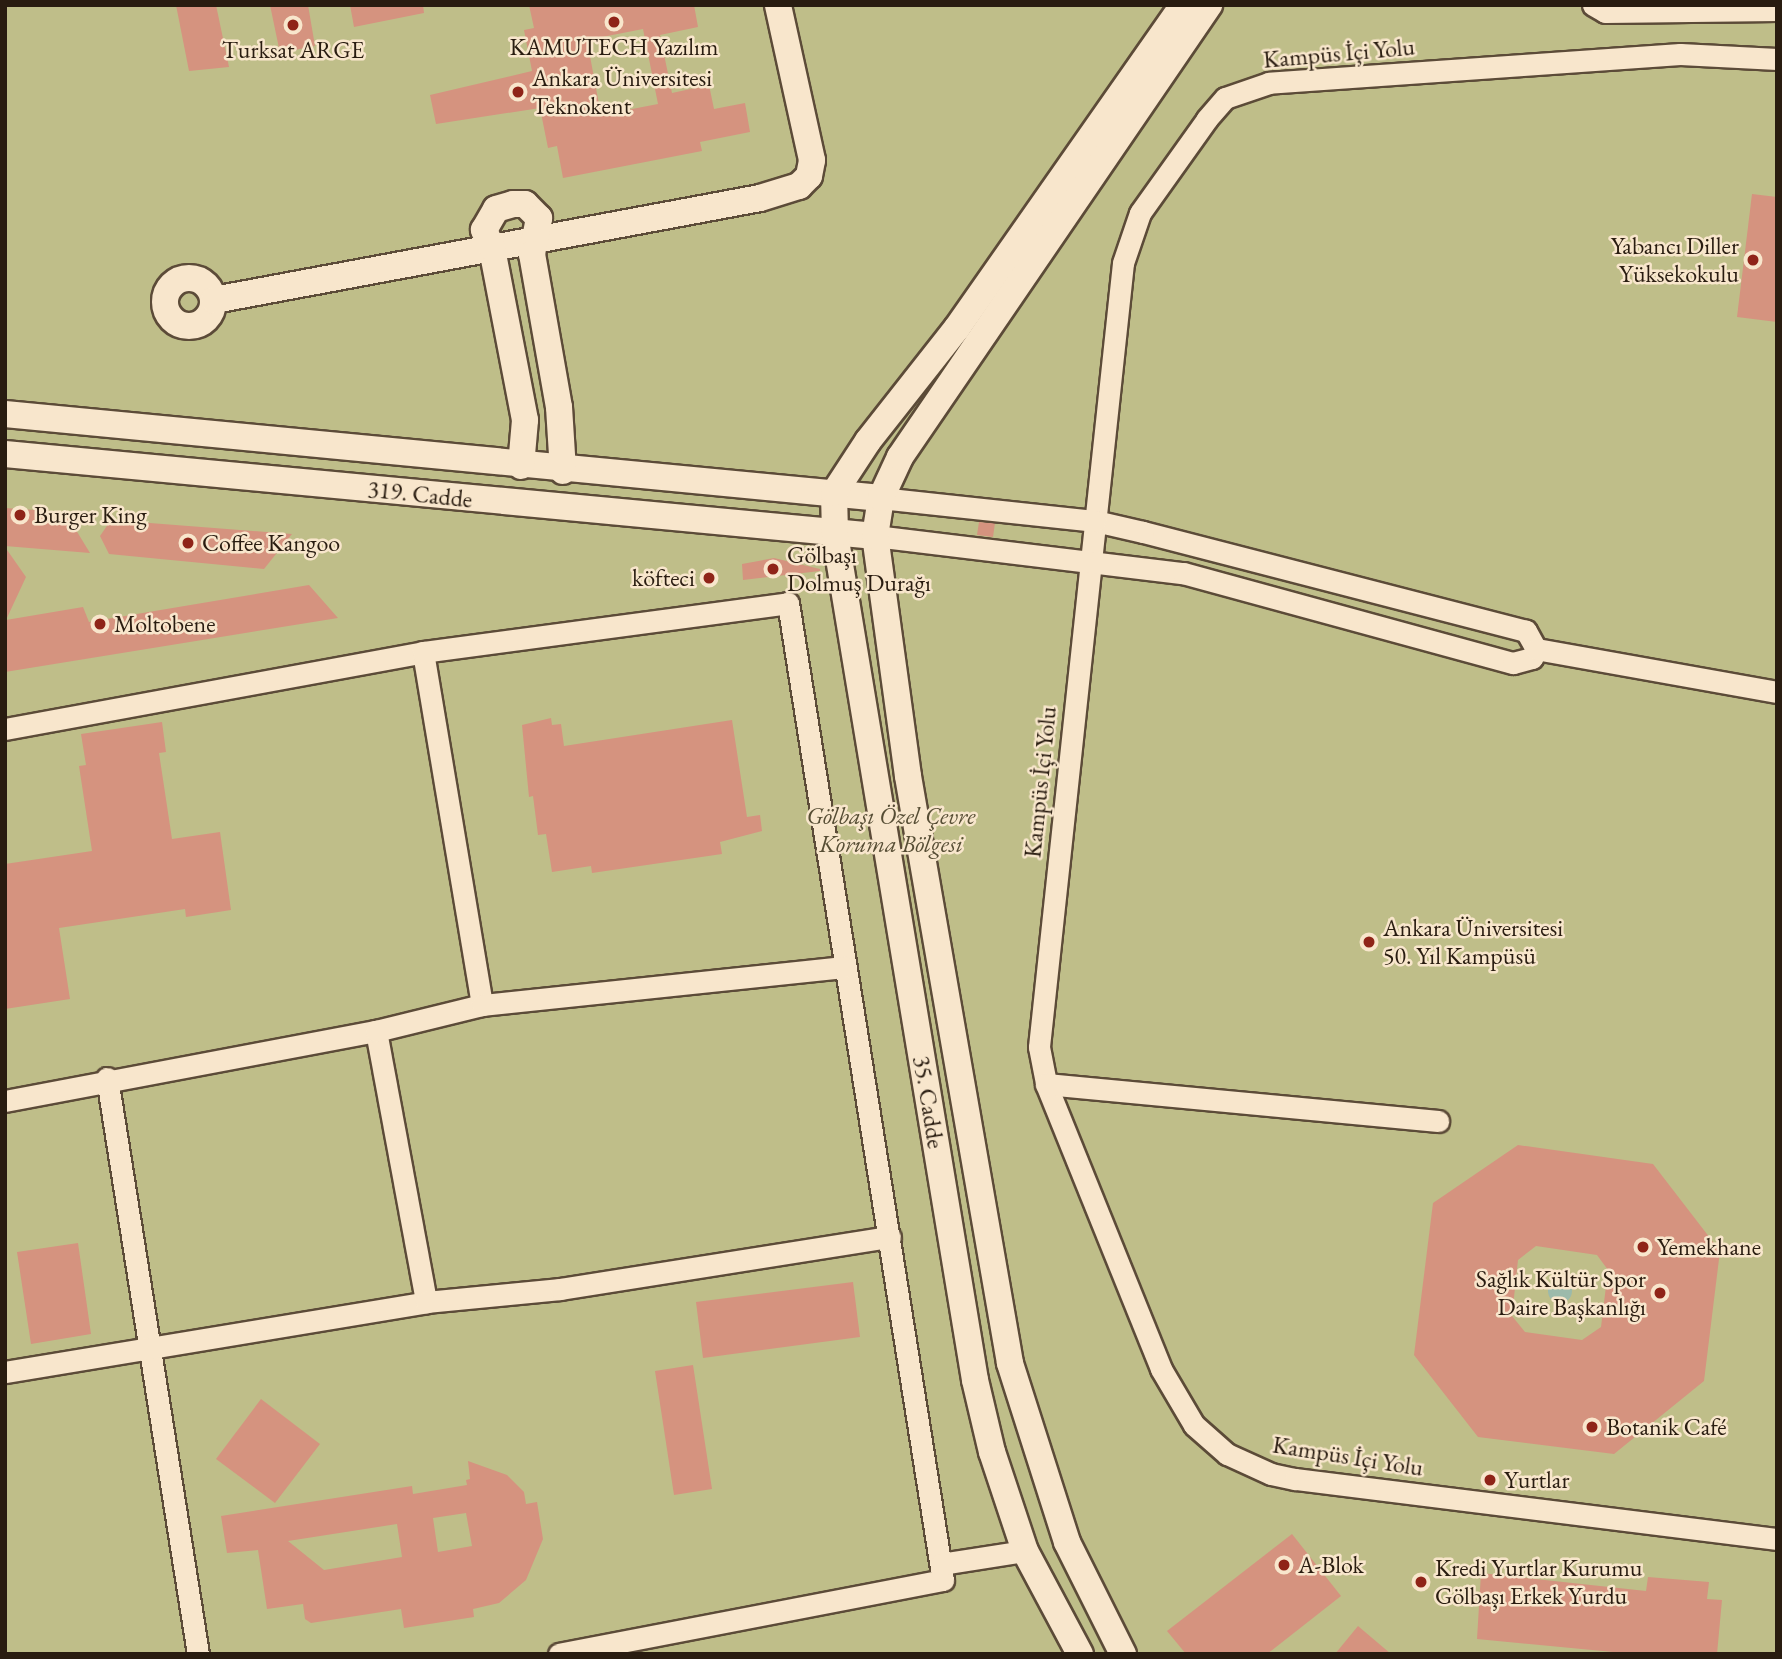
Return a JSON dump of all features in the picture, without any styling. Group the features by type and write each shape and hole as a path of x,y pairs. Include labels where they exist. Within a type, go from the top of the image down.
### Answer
{"street":[{"path":"214,300 760,198 799,186 809,176 812,160 778,5"},
{"path":"834,493 868,441 957,328 1184,5"},
{"name":"35. Cadde","path":"1123,1654 1067,1542 1010,1363 908,776 875,536 881,498 900,457 1209,5"},
{"path":"1593,5 1605,12 1726,8 1777,10"},
{"name":"Kampüs İçi Yolu","path":"1777,59 1716,54 1628,57 1269,83 1225,98 1140,213 1129,238 1090,563 1041,1022 1040,1064 1161,1369 1194,1425 1227,1454 1271,1474 1295,1479 1777,1539"},
{"path":"521,466 525,420 492,248 484,230 486,220 496,209 513,204 525,204 539,218 531,241 559,407 563,471"},
{"name":"319. Cadde","path":"5,414 563,471 881,498"},
{"name":"319. Cadde","path":"5,454 875,536"},
{"name":"35. Cadde","path":"834,493 835,534 975,1380 992,1452 1025,1551 1080,1654"},
{"path":"881,498 1095,521 1509,625 1526,631 1536,649"},
{"path":"875,536 1183,573 1513,663 1532,658 1536,649"},
{"path":"5,729 423,652 788,603 843,967 890,1237 943,1580 559,1654"},
{"path":"1536,649 1777,692"},
{"path":"423,652 482,1005"},
{"path":"5,1101 107,1078 376,1031 482,1005 843,967"},
{"path":"376,1031 426,1302"},
{"path":"107,1078 198,1654"},
{"path":"1046,1084 1438,1121"},
{"path":"5,1372 426,1302 560,1289 890,1237"},
{"path":"941,1564 1025,1551"}],"green space":[{"name":"Gölbaşı Özel Çevre Koruma Bölgesi","path":"5,5 1777,5 1777,1654 5,1654"}],"shaded area":[{"path":"1560,1279 1568,1283 1572,1291 1568,1299 1560,1303 1552,1299 1548,1291 1552,1283"}],"building":[{"path":"176,5 216,5 229,67 189,71"},
{"name":"Turksat ARGE","path":"270,5 308,5 315,46 280,53"},
{"path":"350,5 423,5 424,13 354,27"},
{"name":"Ankara Üniversitesi Teknokent","path":"529,5 694,5 698,27 660,35 672,93 709,85 714,109 745,103 750,132 700,142 702,151 563,178 557,146 548,148 540,108 436,124 430,95 532,71 524,30 534,28","holes":["643,29 658,104 601,115 587,40"]},
{"name":"Yabancı Diller Yüksekokulu","path":"1752,194 1777,197 1777,322 1737,317"},
{"path":"5,508 65,512 90,553 5,546"},
{"path":"111,520 292,534 264,569 109,554 100,536"},
{"path":"979,522 995,523 993,537 977,535"},
{"path":"5,547 26,577 6,620 83,607 89,622 309,585 338,618 5,672"},
{"name":"Gölbaşı Dolmuş Durağı","path":"774,558 820,571 743,580 742,564"},
{"path":"551,718 552,725 561,724 564,746 732,720 747,817 760,815 762,831 720,842 722,854 592,873 591,866 552,872 546,834 538,835 533,796 529,797 522,725"},
{"path":"162,722 166,752 159,753 172,839 220,832 231,910 186,917 185,909 59,928 70,999 5,1009 5,864 92,851 79,766 86,765 81,734"},
{"name":"Sağlık Kültür Spor Daire Başkanlığı","path":"1518,1145 1653,1164 1720,1251 1704,1381 1614,1454 1478,1437 1414,1355 1433,1203","holes":["1536,1246 1597,1255 1608,1270 1601,1327 1582,1340 1525,1332 1512,1316 1518,1260"]},
{"path":"78,1243 91,1334 31,1344 17,1252"},
{"path":"853,1282 860,1337 703,1358 696,1302"},
{"path":"693,1365 712,1489 674,1495 655,1371"},
{"path":"261,1399 320,1444 275,1503 216,1459"},
{"path":"468,1461 507,1475 524,1492 526,1504 537,1502 543,1539 526,1580 499,1603 473,1609 474,1617 404,1628 401,1609 311,1623 305,1619 303,1604 267,1609 258,1550 227,1553 221,1516 412,1486 413,1494 467,1485 466,1480 470,1479","holes":["466,1513 472,1546 438,1552 433,1518","397,1524 402,1557 324,1570 288,1541"]},
{"name":"A-Blok","path":"1292,1534 1341,1596 1267,1654 1186,1654 1167,1631"},
{"path":"1481,1573 1646,1591 1648,1577 1709,1582 1707,1599 1722,1600 1717,1654 1634,1654 1477,1639"},
{"path":"1358,1626 1391,1654 1335,1654"}],"place":[{"name":"KAMUTECH Yazılım","path":"614,22"},
{"name":"Turksat ARGE","path":"293,25"},
{"name":"Ankara Üniversitesi Teknokent","path":"518,92"},
{"name":"Yabancı Diller Yüksekokulu","path":"1753,260"},
{"name":"Burger King","path":"20,515"},
{"name":"Coffee Kangoo","path":"188,543"},
{"name":"Gölbaşı Dolmuş Durağı","path":"773,569"},
{"name":"köfteci","path":"709,578"},
{"name":"Moltobene","path":"100,624"},
{"name":"Ankara Üniversitesi 50. Yıl Kampüsü","path":"1369,942"},
{"name":"Yemekhane","path":"1643,1247"},
{"name":"Sağlık Kültür Spor Daire Başkanlığı","path":"1660,1293"},
{"name":"Botanik Café","path":"1592,1427"},
{"name":"Yurtlar","path":"1490,1480"},
{"name":"A-Blok","path":"1284,1565"},
{"name":"Kredi Yurtlar Kurumu Gölbaşı Erkek Yurdu","path":"1421,1582"}]}
